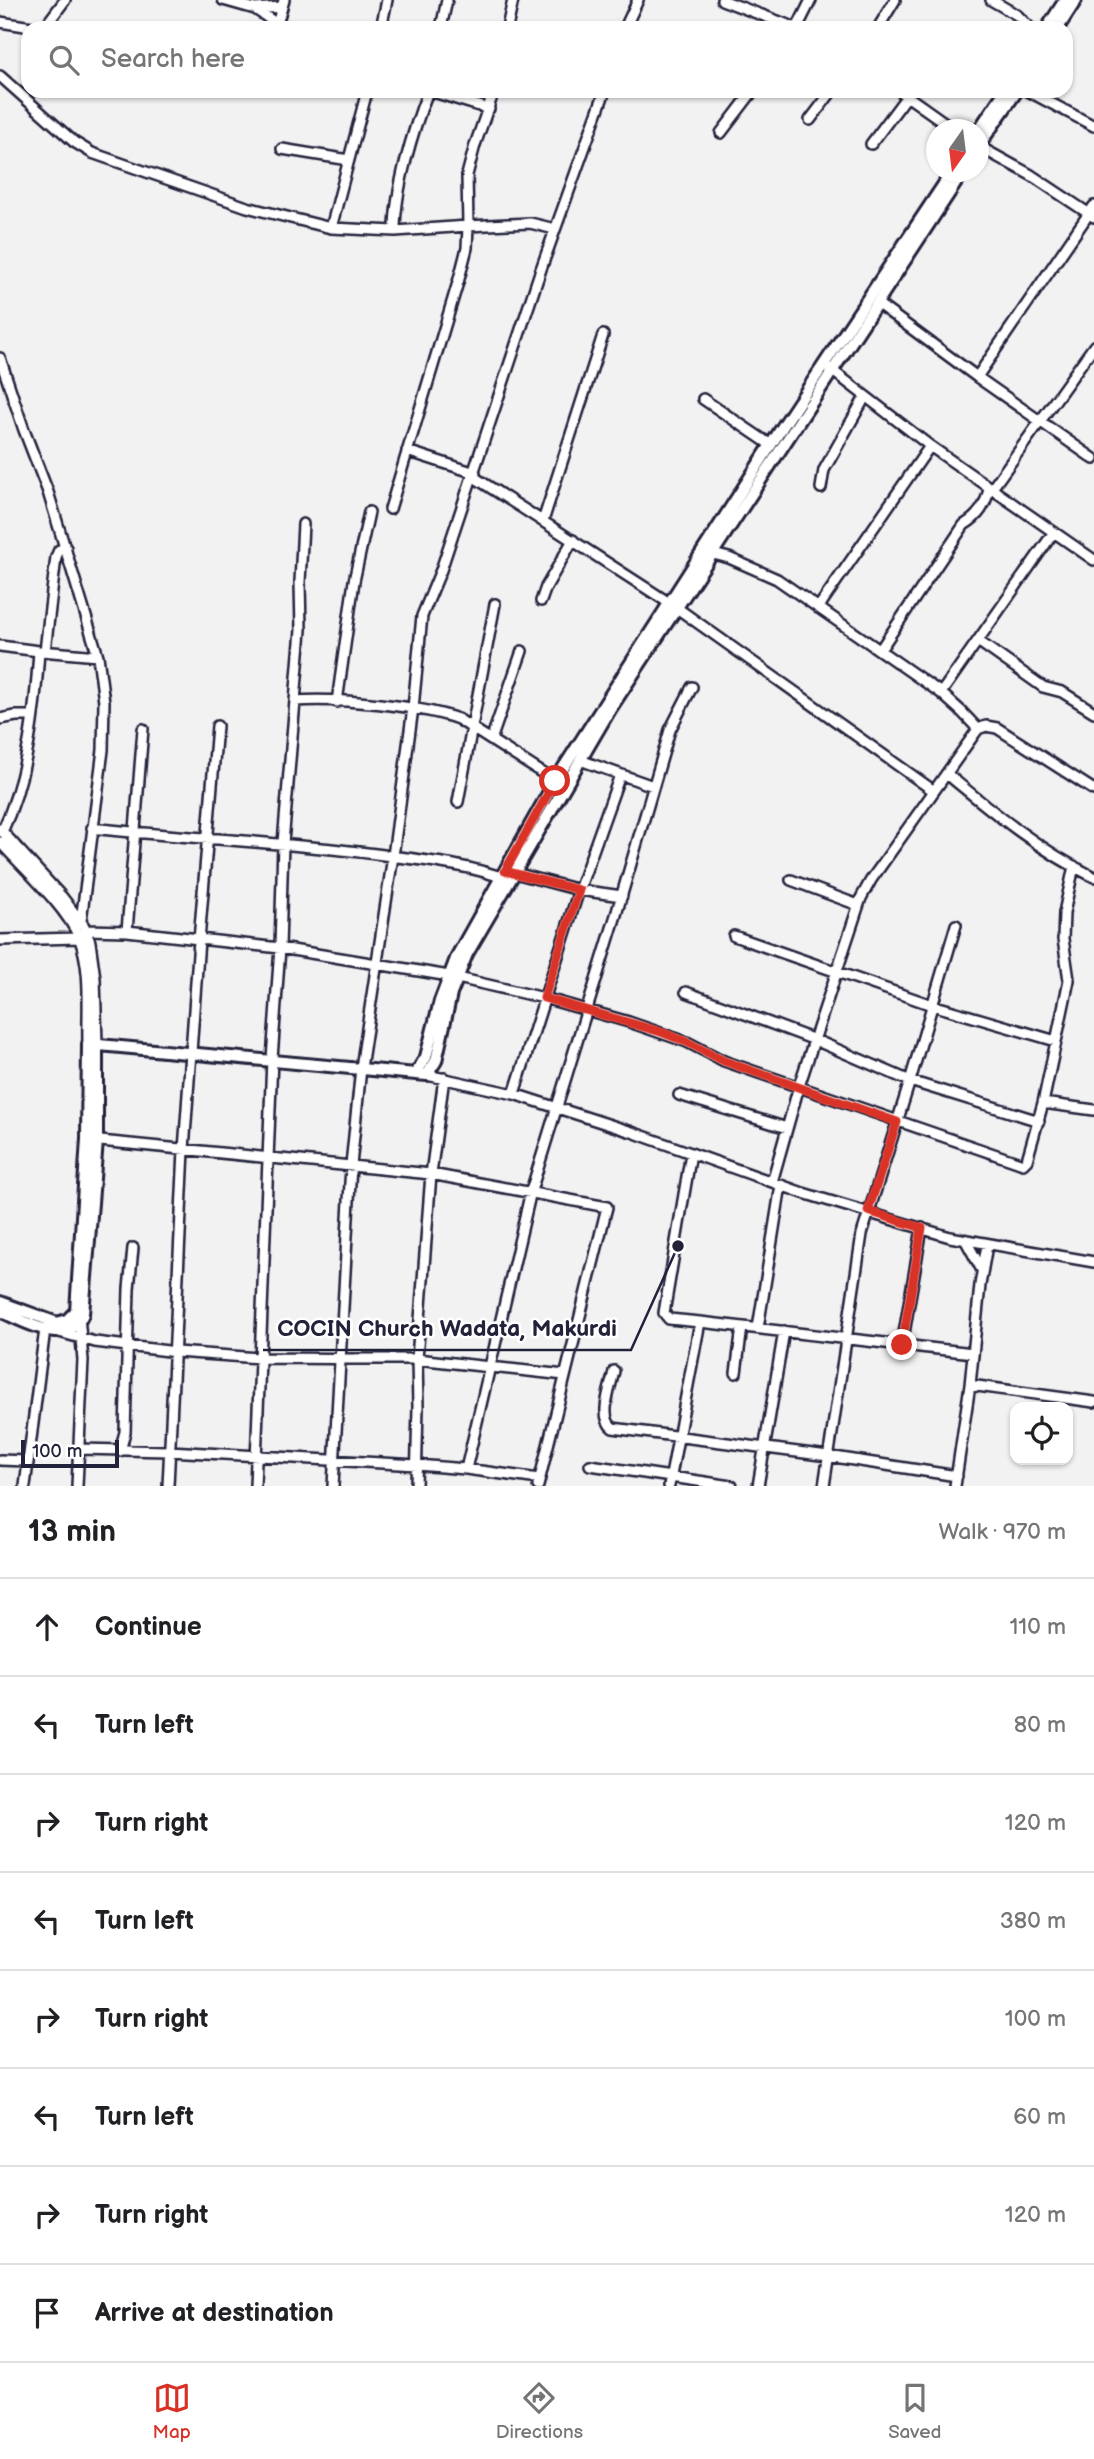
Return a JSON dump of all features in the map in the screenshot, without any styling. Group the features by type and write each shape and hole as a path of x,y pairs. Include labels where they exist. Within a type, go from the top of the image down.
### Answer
{"main road":[{"path":"1052,21 1065,0"},
{"path":"1062,21 1076,0"},
{"path":"986,119 1000,98"},
{"path":"989,132 1012,98"},
{"path":"507,875 555,781 674,606 713,554 946,182"},
{"path":"0,1302 57,1323 83,1314 95,1045 421,1074 463,945 580,760 771,445 878,304 957,182"},
{"path":"0,1311 58,1332 70,1328 78,1316"}],"street":[{"path":"49,21 65,0"},
{"path":"223,0 255,9 270,21"},
{"path":"382,21 387,0"},
{"path":"442,21 447,0"},
{"path":"508,21 513,0"},
{"path":"628,21 638,0"},
{"path":"800,21 811,0"},
{"path":"882,21 895,0"},
{"path":"991,0 1022,21"},
{"path":"728,1 778,21"},
{"path":"255,9 282,4 277,21"},
{"path":"0,22 21,25"},
{"path":"0,76 21,95"},
{"path":"25,98 74,142 92,153 247,207 331,228 395,231 530,223 555,229"},
{"path":"331,228 365,98"},
{"path":"395,231 402,176 425,98"},
{"path":"452,98 489,109"},
{"path":"390,509 460,279 467,248 467,175 492,98"},
{"path":"332,1486 351,1165 361,1068 413,708 422,616 441,570 555,229 602,98"},
{"path":"721,133 747,98"},
{"path":"810,120 827,98"},
{"path":"871,144 901,98"},
{"path":"911,98 940,119"},
{"path":"1041,98 1094,126"},
{"path":"282,149 349,160"},
{"path":"977,377 1092,212 989,152"},
{"path":"878,304 1094,459"},
{"path":"543,521 603,335"},
{"path":"880,650 964,525 985,505 990,489 1094,346"},
{"path":"0,358 66,548 98,656 105,722 82,930 95,1045"},
{"path":"828,368 930,446 1094,560"},
{"path":"821,488 824,470 865,397"},
{"path":"703,399 771,445"},
{"path":"818,608 930,446"},
{"path":"407,451 474,475 674,606 934,791"},
{"path":"337,702 354,581 369,512"},
{"path":"255,1486 267,1157 280,948 283,843 301,629 303,524"},
{"path":"941,693 1054,532"},
{"path":"541,601 573,540"},
{"path":"1,834 12,810 25,760 56,557 59,550 66,548"},
{"path":"713,554 765,572 941,693 978,729"},
{"path":"458,802 495,604"},
{"path":"978,641 1043,687 1062,692 1094,712"},
{"path":"0,646 98,656"},
{"path":"491,740 522,651"},
{"path":"467,1469 531,1191 670,730 692,688"},
{"path":"295,701 413,708 445,714 472,727 555,781"},
{"path":"0,719 32,716"},
{"path":"168,1486 184,1150 217,726"},
{"path":"758,1328 776,1183 787,1128 858,905 871,880 978,729 986,726 997,728 1094,790"},
{"path":"127,931 143,729"},
{"path":"580,760 653,786"},
{"path":"947,774 999,817 1094,877"},
{"path":"514,1094 579,890 620,775"},
{"path":"92,828 283,843 432,861 622,896"},
{"path":"1,834 82,930"},
{"path":"1,834 58,906 82,930"},
{"path":"0,940 82,930 127,931 280,948 452,977 544,998 678,1039 724,1061 1023,1164 1027,1160 1039,1121 1069,980 1063,939 1064,914 1073,866"},
{"path":"791,880 858,905"},
{"path":"824,1486 855,1265 868,1211 956,925"},
{"path":"734,936 932,1006 1056,1041"},
{"path":"687,992 815,1040 910,1081 1039,1121"},
{"path":"421,1074 514,1094 776,1183 966,1241 1094,1262"},
{"path":"416,1486 417,1359 431,1174 443,1078"},
{"path":"679,1095 787,1128"},
{"path":"1043,1103 1094,1110"},
{"path":"79,1449 169,1451 417,1465 467,1469 538,1482 582,1300 608,1208 531,1191 431,1174 92,1140"},
{"path":"691,1153 664,1313 669,1319 973,1353"},
{"path":"902,1345 922,1228"},
{"path":"966,1241 982,1269"},
{"path":"614,1371 606,1415 613,1428 828,1456 956,1481 987,1245"},
{"path":"120,1451 125,1432 129,1289 133,1248"},
{"path":"77,1486 83,1339 78,1316"},
{"path":"670,1482 700,1322"},
{"path":"736,1373 743,1326"},
{"path":"25,1486 45,1329"},
{"path":"758,1486 784,1331"},
{"path":"58,1332 83,1339 176,1352 259,1358 417,1359 565,1375"},
{"path":"970,1385 1094,1402"},
{"path":"0,1460 27,1461"},
{"path":"590,1465 670,1482 732,1486"}],"place":[{"name":"COCIN Church Wadata, Makurdi","path":"678,1246"}],"route":[{"path":"555,781 505,871 579,890 544,998 661,1032 724,1061 897,1122 868,1211 922,1228 902,1345"}]}
